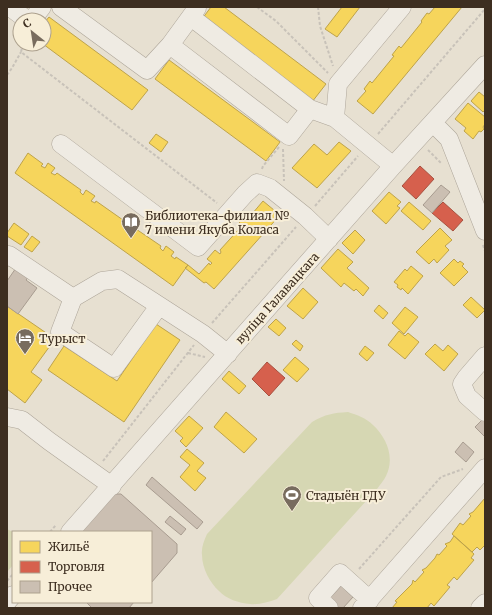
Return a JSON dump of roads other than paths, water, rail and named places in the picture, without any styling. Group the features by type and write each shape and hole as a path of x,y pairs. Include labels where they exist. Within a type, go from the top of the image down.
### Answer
{"street":[{"path":"61,7 147,70 170,45 194,12 310,109 335,118 386,160 392,167"},
{"path":"335,118 338,84 402,7"},
{"path":"170,45 289,136 310,109"},
{"name":"вуліца Галавацкага","path":"65,526 112,486 392,167 485,65"},
{"path":"433,123 448,139 485,229"},
{"path":"61,144 198,247 245,194 257,183 270,188 305,216 329,239"},
{"path":"7,258 9,255 73,298"},
{"path":"159,306 114,368 60,332 73,298 102,281 118,279 202,334 228,354"},
{"path":"485,356 462,384 467,396 485,412"},
{"path":"7,417 22,420 112,486"},
{"path":"329,608 318,598 340,573 348,580 366,604 485,468"},
{"path":"480,608 485,603"}],"place":[{"name":"Библиотека-филиал № 7 имени Якуба Коласа","path":"131,239"},
{"name":"Турыст","path":"25,355"},
{"name":"Стадыён ГДУ","path":"292,512"}]}
